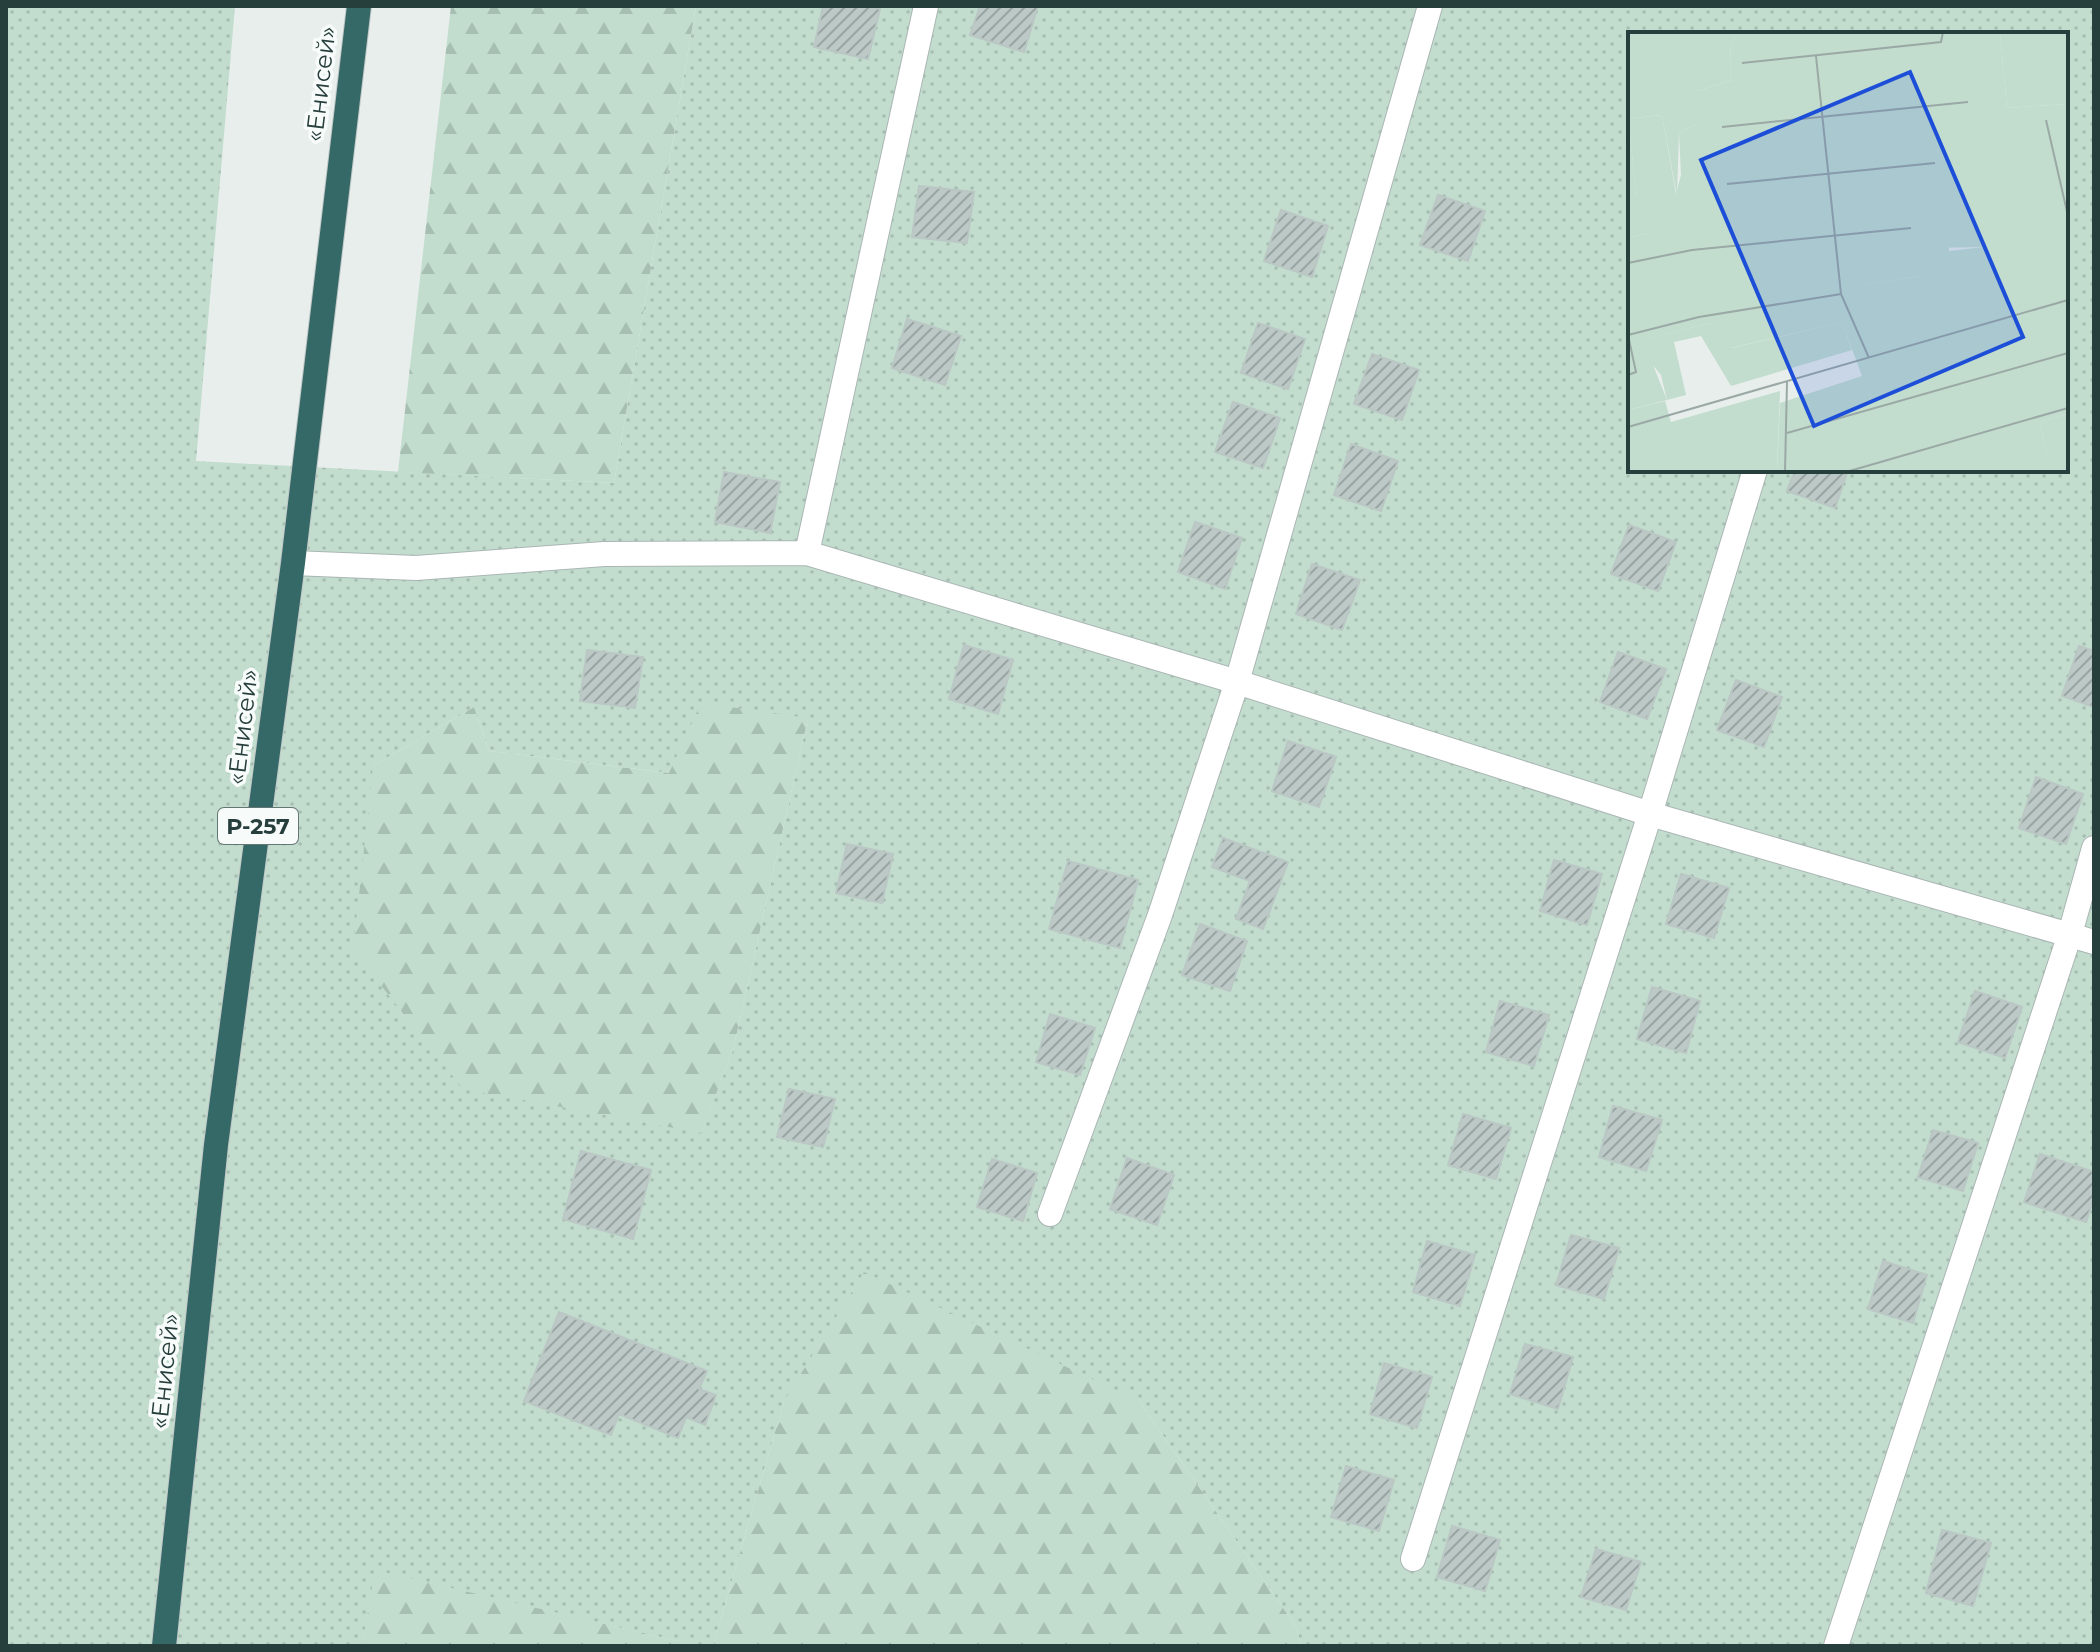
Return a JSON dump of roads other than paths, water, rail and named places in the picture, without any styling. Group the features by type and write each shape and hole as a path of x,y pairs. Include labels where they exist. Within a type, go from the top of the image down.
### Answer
{"highway":[{"name":"«Енисей»","path":"164,1646 216,1145 293,563 359,6"}],"street":[{"path":"807,553 926,6"},
{"path":"1050,1214 1160,915 1237,682 1430,6"},
{"path":"1413,1559 1650,814 1754,472"},
{"path":"293,563 416,568 604,554 807,553 1237,682 1650,814 2094,942"},
{"path":"1836,1646 2070,934 2094,848"}]}
